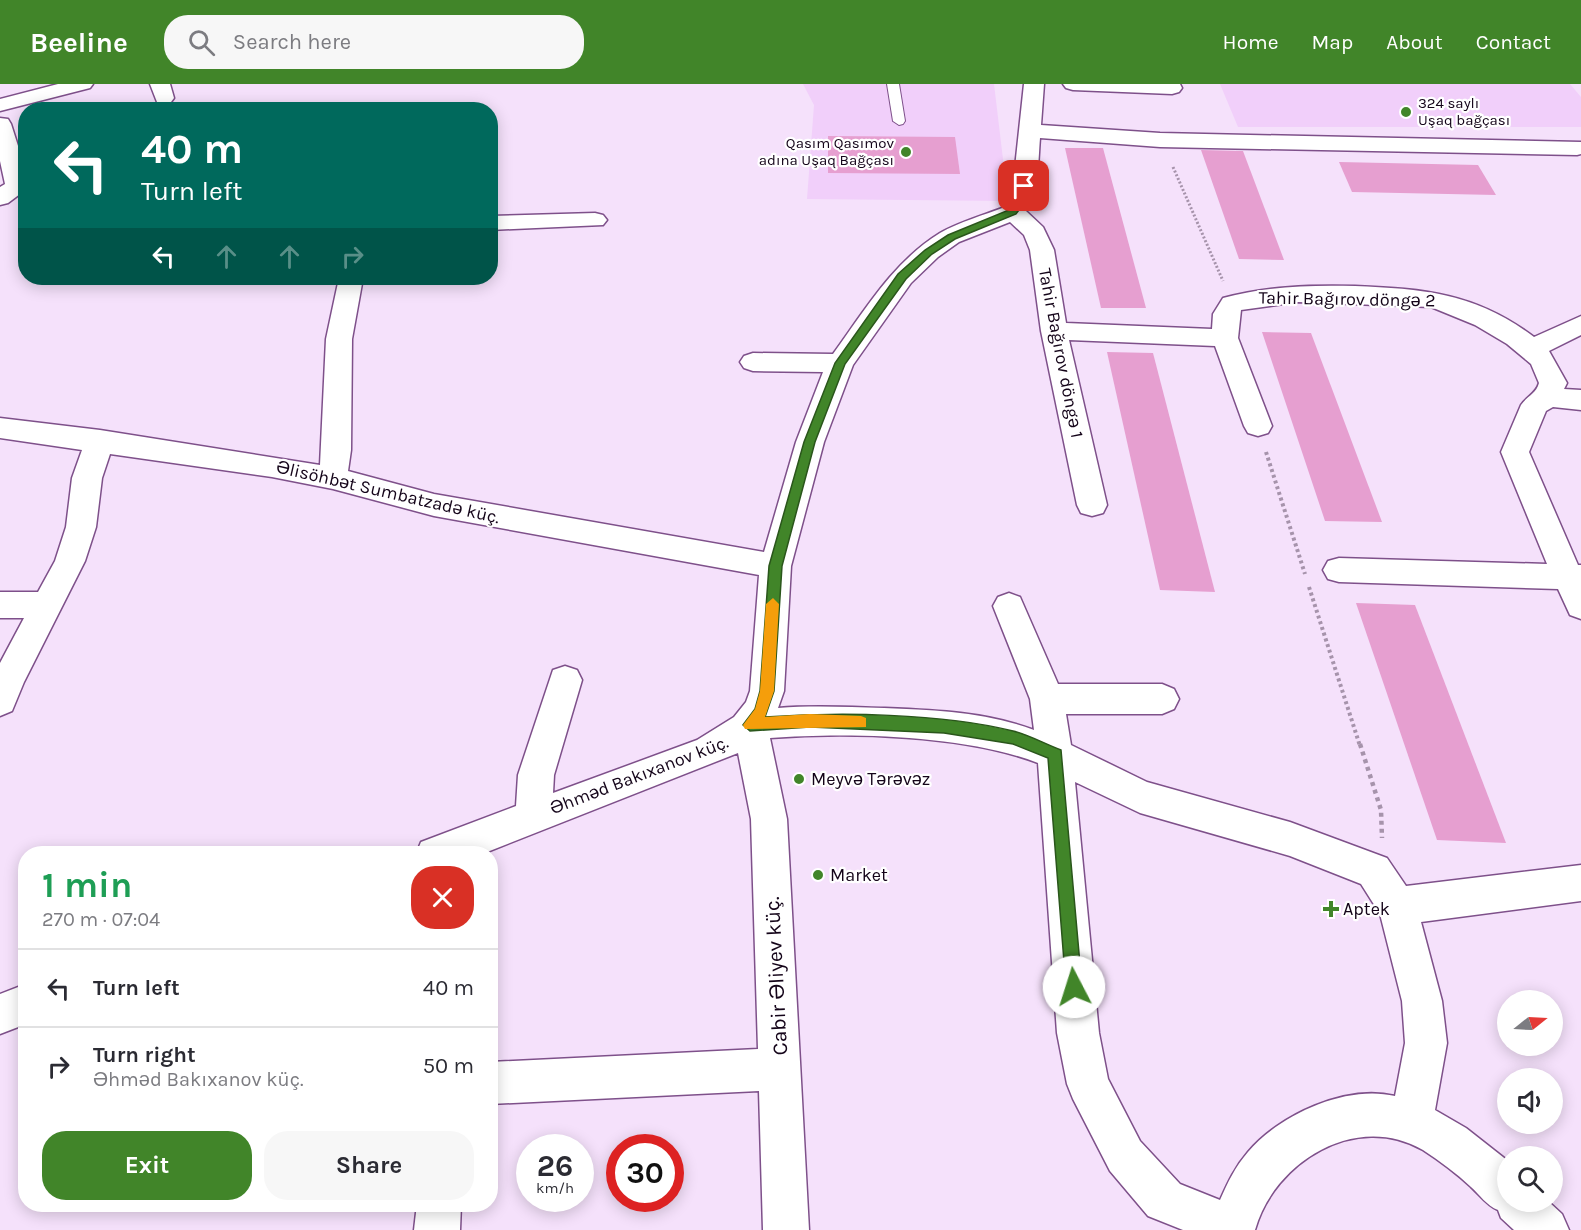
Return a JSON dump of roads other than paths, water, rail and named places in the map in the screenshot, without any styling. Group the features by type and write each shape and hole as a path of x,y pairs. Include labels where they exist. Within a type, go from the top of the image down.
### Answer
{"street":[{"path":"0,105 55,87 82,84"},
{"path":"1013,212 1020,202 1024,186 1034,84"},
{"path":"1073,84 1172,88"},
{"path":"0,124 16,177 15,186 0,198"},
{"path":"1030,131 1160,140 1577,148"},
{"name":"Tahir Bağırov döngə 1","path":"1013,212 1035,232 1042,250 1054,332 1092,505"},
{"name":"Əhməd Bakıxanov küç.","path":"455,846 709,751 731,741 750,725 761,711 767,691 775,566 810,442 840,363 902,277 929,252 966,230 1013,212"},
{"path":"498,224 596,220"},
{"path":"333,478 337,450 339,339 350,285"},
{"name":"Tahir Bağırov döngə 2","path":"1225,338 1226,314 1232,304 1250,297 1275,295 1419,297 1440,300 1463,309 1532,350 1543,360 1552,383 1548,397"},
{"path":"1532,350 1581,324"},
{"path":"1054,332 1225,338 1258,426"},
{"path":"753,362 840,363"},
{"path":"1581,400 1548,397 1535,405 1515,452 1574,577 1581,606"},
{"name":"Əlisöhbət Sumbatzadə küç.","path":"0,428 100,440 272,466 333,478 434,505 775,566"},
{"path":"0,701 8,680 70,561 81,527 87,478 100,440"},
{"path":"1339,570 1574,577"},
{"path":"0,605 49,605"},
{"path":"1009,606 1047,699 1055,754 1078,1033 1088,1083 1125,1156 1164,1200 1232,1229 1251,1183 1279,1151 1324,1125 1353,1116 1377,1113 1411,1122 1455,1145 1497,1182"},
{"path":"534,816 536,776 565,680"},
{"path":"1047,699 1162,699"},
{"path":"750,725 810,720 944,726 1014,738 1055,754 1140,797 1290,839 1374,871 1397,906 1420,989 1426,1042 1411,1122"},
{"name":"Cabir Əliyev küç.","path":"750,725 769,819 786,1230"},
{"path":"1397,906 1581,883"},
{"path":"0,1014 18,1007"},
{"path":"498,1083 780,1069"},
{"path":"437,1230 438,1212"},
{"path":"1527,1212 1546,1230"}],"lane":[{"path":"893,84 899,121"}],"place":[{"name":"324 saylı Uşaq bağçası","path":"1406,112"},
{"name":"Qasım Qasımov adına Uşaq Bağçası","path":"906,152"},
{"name":"Meyvə Tərəvəz","path":"799,779"},
{"name":"Market","path":"818,875"},
{"name":"Aptek","path":"1331,909"}]}
